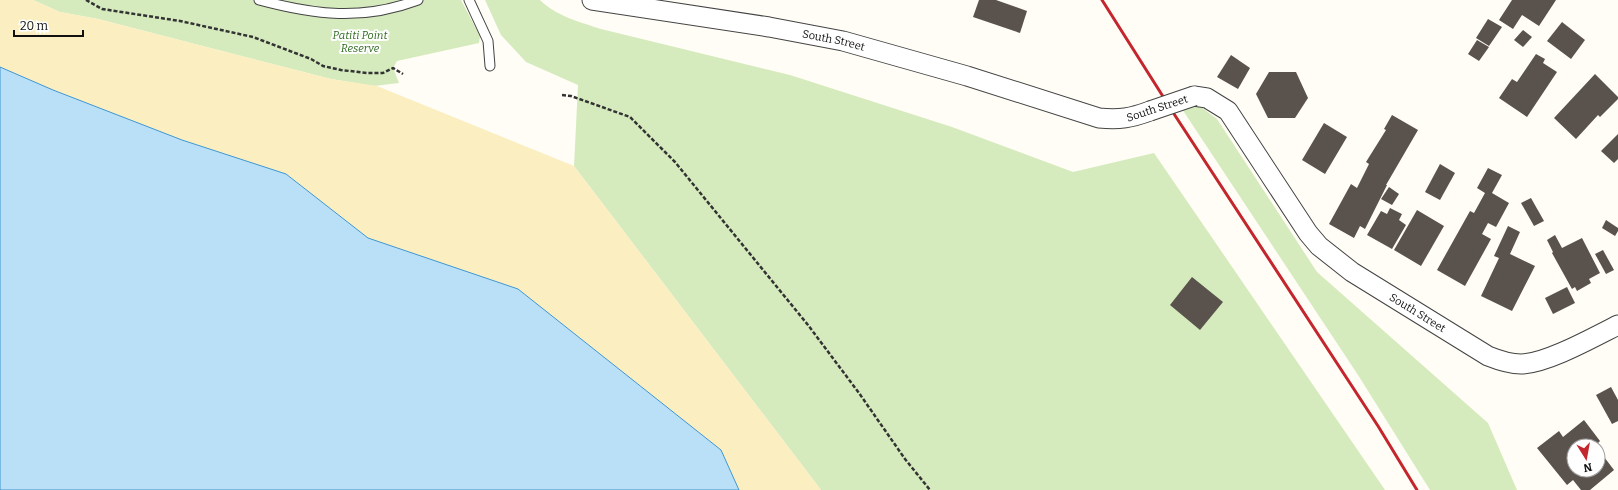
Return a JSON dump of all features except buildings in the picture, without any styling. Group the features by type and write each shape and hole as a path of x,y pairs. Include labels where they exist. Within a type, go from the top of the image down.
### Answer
{"street":[{"name":"South Street","path":"592,0 769,26 843,41 966,76 1099,118 1114,120 1131,118 1194,96 1206,98 1228,111 1318,246 1352,272 1488,356 1504,362 1521,364 1542,361 1618,325"}],"lane":[{"path":"259,0 306,11 340,15 374,12 401,6 418,0"},
{"path":"469,0 488,41 490,66"}],"path":[{"path":"86,0 102,9 180,21 253,37 311,59 323,66 367,74 383,73 393,68 403,74"},
{"path":"562,95 571,96 630,117 675,162 808,325 859,392 905,459 930,490"}],"green space":[{"name":"Patiti Point Reserve","path":"33,0 461,0 480,36 479,43 397,61 393,68 399,83 374,86 331,79 98,19 60,12"},
{"path":"485,0 540,0 546,6 561,14 601,29 790,75 952,127 1073,172 1154,153 1385,490 821,490 574,166 578,85 526,62 501,35"},
{"path":"1197,104 1217,119 1317,272 1488,423 1517,490 1430,490 1358,375 1182,109"}],"sand":[{"path":"0,0 33,0 60,12 98,19 331,79 377,86 574,166 821,490 739,490 721,450 518,289 368,238 286,174 182,140 53,90 0,67"}],"water":[{"path":"0,67 53,90 182,140 286,174 368,238 518,289 721,450 739,490 0,490"}],"railway":[{"path":"1102,0 1176,117 1378,426 1417,490"}]}
